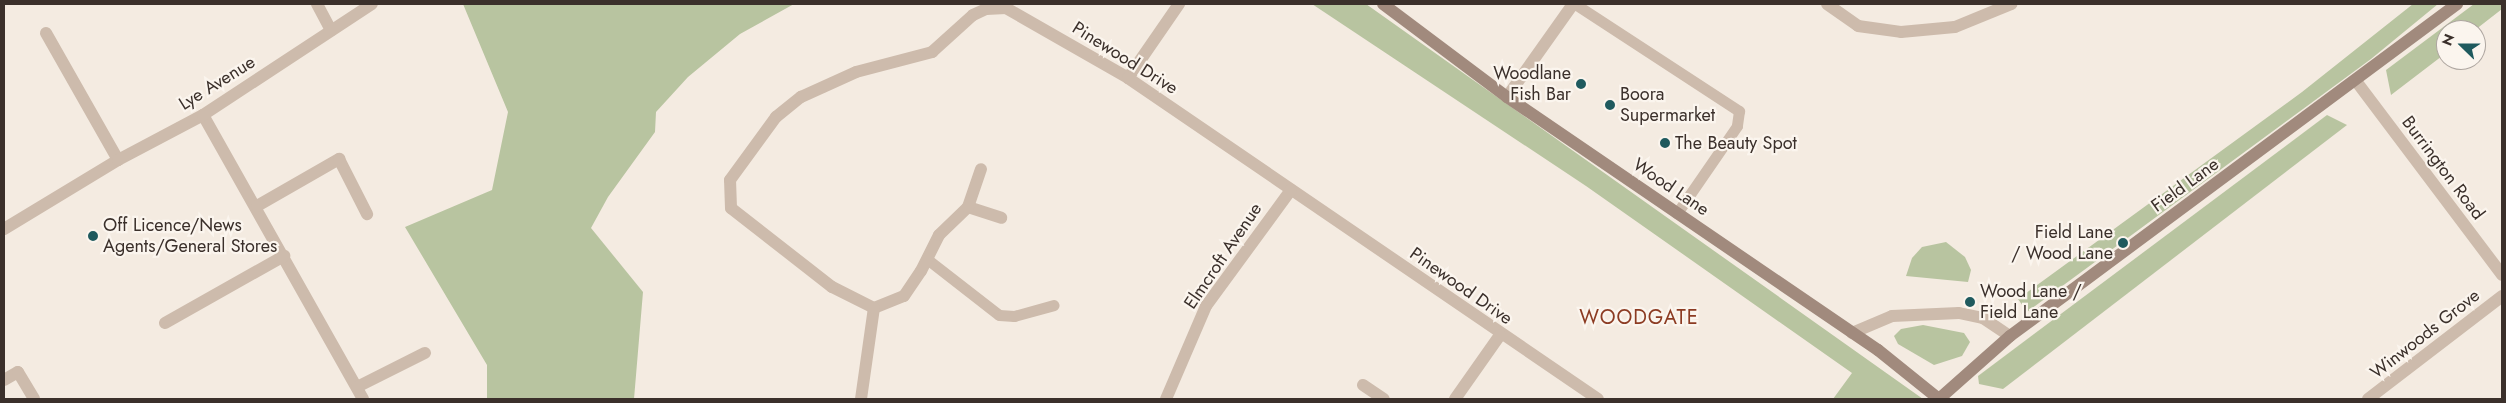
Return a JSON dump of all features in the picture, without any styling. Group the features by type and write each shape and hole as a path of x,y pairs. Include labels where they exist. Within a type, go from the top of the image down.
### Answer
{"street":[{"path":"317,4 331,30"},
{"name":"Lye Avenue","path":"4,229 118,160 203,115 372,4"},
{"path":"1128,78 1178,4"},
{"name":"Wood Lane","path":"1383,4 1507,97 1852,333 1939,399"},
{"path":"1507,97 1574,4"},
{"path":"1826,4 1858,26 1902,32 1955,27 2011,4"},
{"name":"Field Lane","path":"1939,399 2010,336 2356,81 2457,4"},
{"name":"Pinewood Drive","path":"874,308 832,287 731,208 730,180 776,117 801,97 856,72 932,52 973,15 986,9 1006,8 1128,78 1500,335 1598,399"},
{"path":"46,33 118,160"},
{"name":"Burrington Road","path":"2356,81 2502,275"},
{"path":"203,115 257,206 363,399"},
{"path":"257,206 339,159 367,214"},
{"path":"861,399 874,308 904,296 939,236 968,207 981,169"},
{"name":"Elmcroft Avenue","path":"1166,399 1206,306 1290,190"},
{"path":"968,207 1001,218"},
{"path":"165,323 284,256"},
{"name":"Winwoods Grove","path":"2368,399 2502,296"},
{"path":"1852,333 1892,316 1958,313 1983,318 2010,336"},
{"path":"1455,399 1500,335"},
{"path":"357,387 425,353"},
{"path":"4,380 18,372 34,399"},
{"path":"1363,385 1384,399"}],"lane":[{"path":"1574,4 1739,111 1737,126 1677,213"},
{"path":"927,259 999,315 1014,316 1054,305"}],"green space":[{"path":"463,4 794,4 740,34 688,77 656,112 655,132 608,197 591,228 643,292 634,399 487,399 487,365 405,227 492,190 508,112"},
{"path":"1312,4 1366,4 1923,399 1833,399 1852,373 1586,186"},
{"path":"2413,4 2438,4 2371,59 2027,312 2018,299 2302,92"},
{"path":"2474,4 2502,4 2502,9 2486,21 2453,20"},
{"path":"2436,32 2436,61 2391,95 2386,70"},
{"path":"2327,115 2347,125 2003,389 1979,384 1978,376"},
{"path":"1946,242 1965,257 1971,270 1968,282 1906,276 1912,258 1922,247"},
{"path":"1923,325 1964,333 1970,342 1962,356 1934,365 1898,344 1894,336 1901,329"}],"place":[{"name":"Woodlane Fish Bar","path":"1581,84"},
{"name":"Boora Supermarket","path":"1610,105"},
{"name":"The Beauty Spot","path":"1665,143"},
{"name":"Off Licence/News Agents/General Stores","path":"93,236"},
{"name":"Field Lane / Wood Lane","path":"2123,243"},
{"name":"Wood Lane / Field Lane","path":"1970,302"}],"district":[{"name":"WOODGATE","path":"1639,317"}]}
